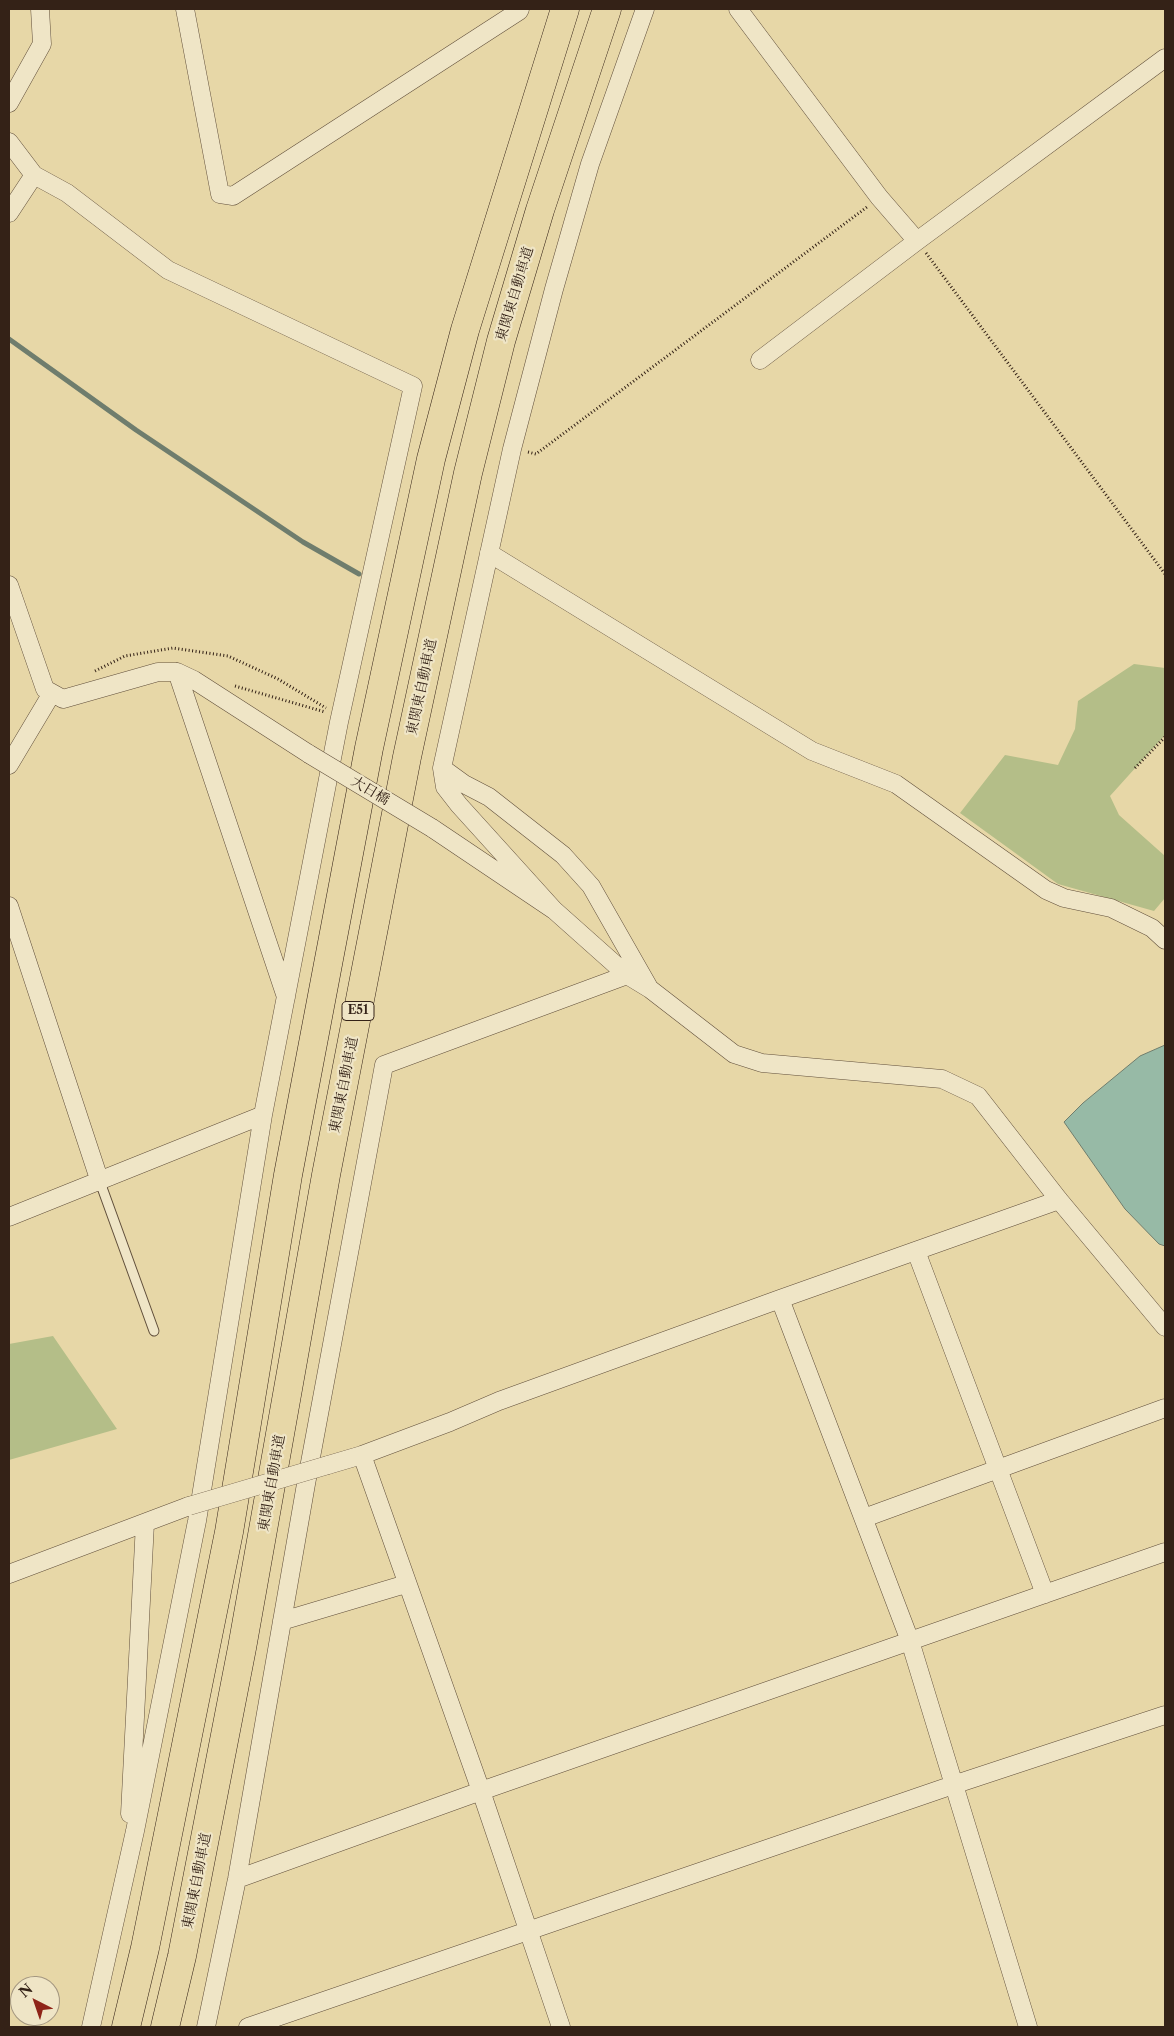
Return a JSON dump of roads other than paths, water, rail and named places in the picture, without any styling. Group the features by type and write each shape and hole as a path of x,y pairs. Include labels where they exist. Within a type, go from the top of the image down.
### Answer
{"highway":[{"name":"E51","path":"126,2027 145,1948 229,1532 301,1107 369,748 431,459 465,330 565,9"},
{"name":"東関東自動車道","path":"165,2027 182,1956 242,1648 326,1175 407,757 468,473 506,323 540,210 607,9"}],"street":[{"path":"9,103 42,44 40,9"},
{"path":"185,9 220,194 233,196 520,9"},
{"path":"645,9 590,164 554,289 512,449 442,768 445,787 554,910 627,975 650,989 734,1054 762,1063 942,1079 978,1096 1059,1200 1165,1327"},
{"path":"738,9 879,197 916,241"},
{"path":"760,360 916,241 1165,58"},
{"path":"9,142 9,146 34,174 67,193 168,270 413,386 340,717 263,1114 197,1521 135,1831 91,2027"},
{"path":"9,213 34,174"},
{"path":"489,553 812,751 896,784 1046,890 1064,898 1111,908 1152,928 1165,940"},
{"path":"9,585 44,689 63,699 158,672 177,672 286,998"},
{"name":"大日橋","path":"177,672 194,680 309,754 432,828 554,910"},
{"path":"9,764 52,693"},
{"path":"442,768 464,784 489,797 563,855 591,886 650,989"},
{"path":"9,906 100,1182"},
{"path":"206,2027 237,1879 384,1065 627,975"},
{"path":"9,1217 100,1182 263,1114"},
{"path":"9,1574 189,1506 362,1455 450,1422 499,1401 1059,1200"},
{"path":"916,1252 1045,1594"},
{"path":"780,1299 910,1641 1028,2027"},
{"path":"864,1518 1165,1408"},
{"path":"362,1455 406,1584 481,1791 561,2027"},
{"path":"135,1831 129,1811 145,1523"},
{"path":"237,1879 481,1791 1165,1552"},
{"path":"282,1622 406,1584"},
{"path":"248,2027 953,1785 1165,1715"}],"lane":[{"path":"100,1182 154,1331"}],"waterway":[{"path":"9,339 136,430 303,542 359,574"}]}
